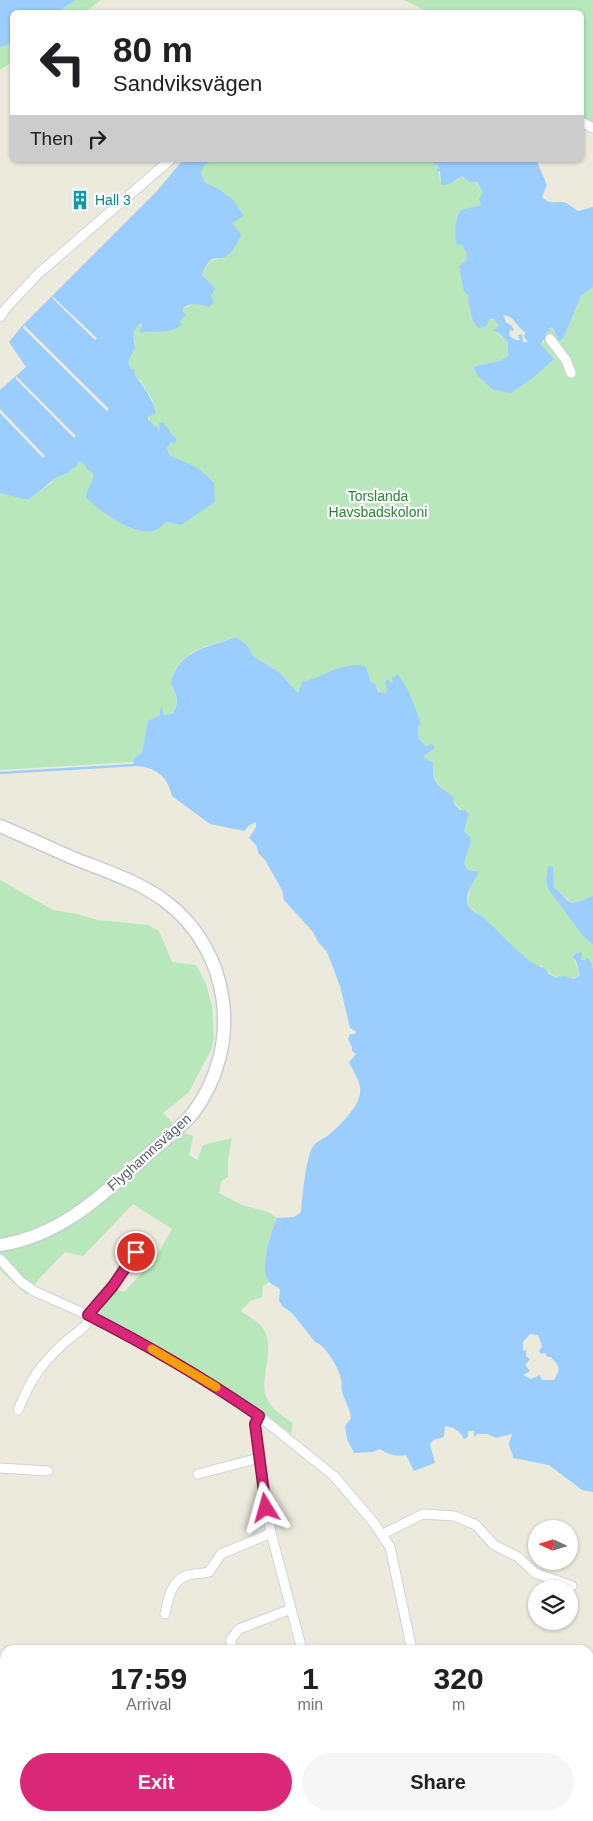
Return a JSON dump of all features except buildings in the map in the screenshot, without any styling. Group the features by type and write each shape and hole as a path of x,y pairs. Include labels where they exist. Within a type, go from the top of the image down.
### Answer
{"street":[{"path":"0,317 38,274 168,162"},
{"path":"550,339 563,356 571,373"},
{"name":"Flyghamnsvägen","path":"0,826 143,888 170,906 189,923 199,936 213,962 223,995 225,1019 224,1039 215,1072 205,1095 187,1119 109,1189 80,1212 42,1232 0,1245"},
{"path":"18,1410 30,1381 36,1373 90,1316 144,1244"},
{"path":"0,1259 21,1282 34,1291 110,1325 175,1362 259,1416 334,1476 383,1534 393,1556 411,1645"},
{"path":"259,1416 255,1424 271,1533 301,1645"},
{"path":"198,1474 259,1458"},
{"path":"0,1468 48,1471"},
{"path":"383,1534 423,1514 454,1516 476,1525 494,1545 518,1557 535,1573 555,1580"},
{"path":"165,1614 170,1595 179,1579 189,1575 209,1572 221,1554 271,1533"},
{"path":"230,1645 231,1639 239,1629 291,1609"}],"green space":[{"path":"76,0 101,0 88,10 60,10"},
{"path":"404,0 593,0 593,124 584,120 584,10 425,10"},
{"path":"10,43 10,63 0,70 0,47"},
{"name":"Torslanda Havsbadskoloni","path":"209,162 431,162 438,164 440,182 455,181 462,176 469,182 476,182 483,193 482,205 473,207 457,216 455,233 467,254 466,261 463,264 462,279 464,291 468,295 471,315 494,319 499,326 494,330 508,342 508,356 503,361 480,365 482,381 489,384 493,390 511,393 533,378 542,369 541,347 549,337 546,334 551,327 554,329 558,341 563,339 581,296 593,287 593,896 574,903 546,881 583,936 593,945 593,969 591,962 574,959 580,975 575,978 560,978 542,966 535,966 470,908 467,903 471,886 471,872 464,863 471,842 464,831 469,814 458,807 437,782 433,762 424,755 434,748 426,746 419,739 418,728 421,723 393,685 385,682 387,691 385,695 379,693 378,688 371,682 366,667 349,665 312,680 302,682 298,693 279,672 253,656 247,645 236,637 195,651 181,661 174,671 171,683 176,706 172,714 164,715 162,708 160,715 149,721 142,752 133,762 0,770 0,493 27,500 78,461 93,473 89,501 128,527 145,532 153,531 166,522 181,525 191,517 180,460 169,455 167,447 172,442 174,436 163,422 161,431 148,420 153,401 128,362 135,342 132,332 142,323 144,325 141,333 178,328 178,322 184,308 211,296 207,280 202,275 207,265 212,261 222,258 241,234 232,223 243,216 231,197 206,183 201,172"},
{"path":"0,880 53,910 98,920 148,925 159,931 172,962 196,965 206,984 212,1006 214,1038 211,1050 189,1092 163,1113 181,1132 193,1136 189,1155 197,1160 203,1145 232,1138 228,1159 228,1177 221,1181 219,1193 242,1205 268,1212 277,1218 265,1258 266,1275 269,1282 263,1286 262,1297 250,1301 241,1311 262,1327 266,1336 268,1354 264,1383 267,1399 278,1413 293,1423 291,1434 246,1401 198,1370 149,1341 99,1315 116,1289 124,1292 155,1259 172,1229 133,1204 83,1256 65,1252 38,1280 27,1295 0,1270"}],"water":[{"path":"0,0 76,0 60,10 10,10 10,43 0,47"},
{"path":"181,162 209,162 201,172 204,180 231,197 244,216 232,223 241,234 237,244 225,257 211,260 202,275 215,288 211,296 214,303 209,307 190,304 184,307 183,311 186,315 179,322 182,324 173,330 141,333 139,330 143,325 141,323 133,332 135,348 128,362 131,369 134,369 135,375 147,393 156,413 148,417 148,420 160,430 159,423 163,422 177,440 174,444 172,442 167,447 169,455 198,468 214,483 215,502 181,525 166,522 158,529 145,532 118,521 86,498 93,473 78,461 76,467 68,473 57,477 27,500 0,493 0,390 26,367 9,342 22,326 156,192"},
{"path":"431,162 538,162 547,185 542,197 545,200 566,203 578,211 593,207 593,287 581,296 563,339 558,341 554,329 551,327 549,329 551,331 548,331 546,334 549,337 547,342 543,340 541,345 554,359 533,378 511,393 493,390 477,375 474,368 483,364 500,361 508,356 508,342 493,330 499,326 494,319 489,319 487,326 478,328 473,321 468,295 464,292 459,266 466,261 467,254 462,245 456,244 457,218 461,210 481,205 479,199 483,193 477,182 469,182 462,176 449,184 441,185 440,172 436,170 439,168","holes":["503,315 513,320 525,332 524,337 528,342 523,342 522,334 518,335 520,340 509,336 510,330 514,331"]},
{"path":"236,637 247,645 253,656 279,672 298,693 302,682 350,665 366,667 371,682 375,684 379,693 385,694 387,679 393,684 392,678 398,674 408,690 421,723 418,728 419,739 426,746 432,744 435,748 424,756 433,762 437,783 454,797 453,801 460,810 465,810 469,814 464,831 470,837 471,842 464,863 469,870 477,871 478,874 467,899 469,908 482,916 524,957 557,978 562,976 574,979 580,975 573,957 576,953 582,952 581,960 586,960 587,958 591,962 593,969 593,1492 582,1490 549,1465 513,1458 509,1444 512,1434 496,1438 487,1434 477,1434 474,1437 474,1431 468,1431 468,1437 464,1439 456,1430 445,1426 444,1437 433,1440 430,1444 435,1463 414,1471 406,1455 393,1455 380,1449 373,1452 354,1453 347,1439 345,1426 351,1418 335,1364 323,1347 315,1342 292,1313 282,1306 279,1300 280,1289 270,1283 267,1277 265,1260 277,1218 294,1217 301,1212 306,1169 312,1148 330,1134 351,1113 358,1100 360,1087 349,1062 356,1054 352,1051 348,1039 350,1034 357,1032 350,1028 340,986 327,952 318,942 313,932 284,900 282,890 265,860 259,854 256,845 249,838 256,827 256,822 244,831 210,824 172,796 167,783 160,774 149,768 135,766 133,762 142,752 148,721 160,715 162,707 164,715 172,714 176,706 177,699 171,684 174,673 180,664 187,657 205,647","holes":["530,1334 538,1335 542,1346 539,1351 541,1354 545,1353 547,1357 551,1357 558,1368 554,1380 542,1380 540,1375 531,1379 523,1375 530,1371 525,1365 530,1359 526,1356 526,1350 523,1351 523,1342"]},
{"path":"548,866 553,867 554,887 568,901 574,903 593,896 593,945 583,936 549,890 546,881"}],"pier":[{"path":"52,296 97,338 95,340"},
{"path":"24,325 109,409 107,411 23,328"},
{"path":"16,376 76,436 74,438 16,379"},
{"path":"0,409 45,456 43,458 0,413"}],"waterway":[{"path":"0,773 134,765"}],"slow traffic":[{"path":"152,1349 216,1387"}],"place":[{"name":"Hall 3","path":"80,200"}],"route":[{"path":"136,1252 113,1286 88,1315 167,1357 259,1416 255,1424 266,1508"}]}
